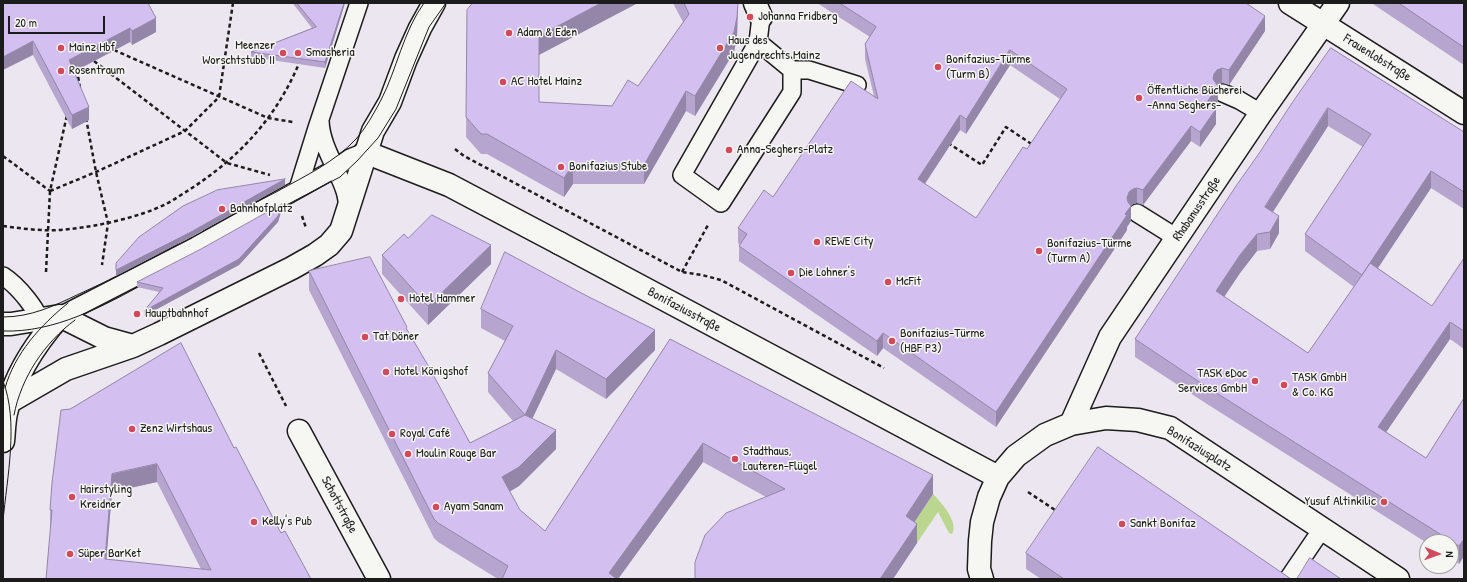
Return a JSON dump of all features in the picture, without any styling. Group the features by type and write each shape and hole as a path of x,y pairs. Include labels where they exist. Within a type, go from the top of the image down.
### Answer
{"street":[{"path":"6,407 66,369 134,346 285,271 329,245 341,232 349,210 365,152 373,131 390,102 406,59 420,28 434,3"},
{"name":"Frauenlobstraße","path":"1290,3 1464,113"},
{"name":"Rhabanusstraße","path":"1071,424 1110,337 1261,113 1338,3"},
{"name":"Bonifaziusstraße","path":"365,152 454,187 998,477"},
{"path":"3,324 47,324 134,346"},
{"path":"3,441 6,407 17,379 47,324"},
{"name":"Bonifaziusplatz","path":"982,579 979,569 982,522 989,497 998,477 1016,456 1045,435 1071,424 1106,418 1138,420 1170,428 1398,579"},
{"name":"Schottstraße","path":"300,431 379,579"}],"lane":[{"path":"298,189 359,3"},
{"path":"758,10 758,42 682,175 721,203 792,92 792,70"},
{"path":"758,42 792,70 809,70 857,85"},
{"path":"1223,93 1239,100 1261,113"},
{"path":"320,119 320,130 331,161 336,168 346,192 349,210"},
{"path":"3,276 21,293 36,313 47,324 196,246 336,168 350,158 365,152"},
{"path":"1137,213 1177,238"},
{"path":"1288,579 1322,529"}],"path":[{"path":"50,192 185,131 219,97 233,3"},
{"path":"114,50 268,118 297,122"},
{"path":"3,226 47,230 69,229 108,223 137,215 166,204 208,178 257,133 279,103 301,59"},
{"path":"94,61 226,163 277,177"},
{"path":"75,78 77,70 81,92"},
{"path":"46,272 50,192 68,108"},
{"path":"85,114 96,172 108,223 102,269"},
{"path":"943,140 982,165 1006,127 1039,148"},
{"path":"455,149 464,156 682,272 721,280 884,368"},
{"path":"3,156 50,192"},
{"path":"682,272 721,203"},
{"path":"301,212 307,230"},
{"path":"259,353 300,431"},
{"path":"1028,492 1063,515"}],"green space":[{"path":"933,494 948,512 954,529 952,534 949,533 938,512 917,543 906,535"}],"building":[{"name":"Mainz Hbf","path":"3,3 148,3 156,18 132,31 130,28 69,60 89,107 72,115 33,41 3,57"},
{"path":"297,3 344,3 325,62 251,52 316,27"},
{"path":"473,3 601,3 539,36 539,102 612,106 628,80 638,86 689,14 684,3 738,3 734,32 695,96 686,91 644,165 573,164 564,178 487,134 481,134 466,117 467,10"},
{"path":"840,3 1246,3 1265,16 1229,70 1222,68 1217,70 1214,74 1213,79 1218,86 1207,102 1216,109 1200,132 1191,126 1143,190 1137,188 1129,192 1127,198 1131,206 1125,214 1127,215 996,412 883,333 877,341 739,246 747,234 738,228 764,190 773,197 851,81 878,99 865,44 876,27","holes":["1010,50 1067,89 1027,149 1023,147 976,218 918,179 960,115 966,119"]},
{"path":"1399,3 1464,3 1464,47"},
{"path":"1331,48 1464,132 1464,192 1431,171 1362,275 1370,263 1432,306 1464,258 1464,331 1450,322 1378,427 1426,458 1464,398 1464,539 1459,546 1459,534 1440,534 1207,387 1135,339","holes":["1328,108 1371,134 1305,234 1362,275 1308,353 1216,291 1240,255 1257,234 1270,232 1279,216 1265,207"]},
{"path":"285,179 191,232 116,270 116,263 139,237 183,206 217,190"},
{"path":"282,204 278,216 239,259 144,311 163,288 137,282 201,249"},
{"path":"432,215 491,245 428,306 382,255 404,234 408,238"},
{"path":"505,252 585,295 655,330 606,379 556,350 525,415 488,373 513,326 481,309"},
{"path":"370,257 407,327 406,328 470,443 525,415 556,430 519,467 502,477 520,510 545,531 670,339 933,475 906,516 917,524 880,579 695,579 695,562 705,535 726,513 785,489 703,443 609,573 617,579 502,579 508,566 438,523 434,519 309,271"},
{"path":"181,343 234,448 236,447 281,533 285,531 311,579 46,579 52,510 50,510 52,483 61,410 70,409","holes":["157,464 211,570 105,559 112,474"]},
{"name":"Sankt Bonifaz","path":"1098,447 1291,579 1064,579 1026,553"},
{"path":"1310,558 1341,579 1297,579"}],"tram line":[{"path":"203,231 329,162 339,155 360,135 373,115 387,88 405,38 424,3"},
{"path":"273,212 340,177 378,138 396,109 429,27 446,3"},
{"path":"3,317 13,317 33,313 51,307 117,276 178,244"},
{"path":"3,331 41,328 60,323 96,309 147,282"},
{"path":"5,388 15,363 30,341 38,331 68,303"},
{"path":"14,415 22,388 36,362 53,339 75,320"},
{"path":"3,381 8,397 11,432 9,468 3,521"}],"place":[{"name":"Johanna Fridberg","path":"750,17"},
{"name":"Adam & Eden","path":"509,33"},
{"name":"Mainz Hbf","path":"61,48"},
{"name":"Haus des Jugendrechts Mainz","path":"720,48"},
{"name":"Meenzer Worschtstubb II","path":"283,53"},
{"name":"Smasheria","path":"298,53"},
{"name":"Bonifazius-Türme (Turm B)","path":"938,67"},
{"name":"Rosentraum","path":"61,71"},
{"name":"AC Hotel Mainz","path":"503,82"},
{"name":"Öffentliche Bücherei -Anna Seghers-","path":"1139,98"},
{"name":"Anna-Seghers-Platz","path":"729,150"},
{"name":"Bonifazius Stube","path":"561,167"},
{"name":"Bahnhofplatz","path":"222,209"},
{"name":"REWE City","path":"817,242"},
{"name":"Bonifazius-Türme (Turm A)","path":"1039,251"},
{"name":"Die Lohner's","path":"791,273"},
{"name":"McFit","path":"888,282"},
{"name":"Hotel Hammer","path":"401,299"},
{"name":"Hauptbahnhof","path":"137,314"},
{"name":"Tat Döner","path":"365,337"},
{"name":"Bonifazius-Türme (HBF P3)","path":"892,341"},
{"name":"Hotel Königshof","path":"386,372"},
{"name":"TASK eDoc Services GmbH","path":"1255,381"},
{"name":"TASK GmbH & Co. KG","path":"1284,385"},
{"name":"Zenz Wirtshaus","path":"132,429"},
{"name":"Royal Café","path":"392,434"},
{"name":"Moulin Rouge Bar","path":"408,454"},
{"name":"Stadthaus, Lauteren-Flügel","path":"735,459"},
{"name":"Hairstyling Kreidner","path":"72,497"},
{"name":"Yusuf Altinkilic","path":"1384,502"},
{"name":"Ayam Sanam","path":"436,507"},
{"name":"Kelly's Pub","path":"254,522"},
{"name":"Sankt Bonifaz","path":"1122,524"},
{"name":"Süper BarKet","path":"70,554"}]}
